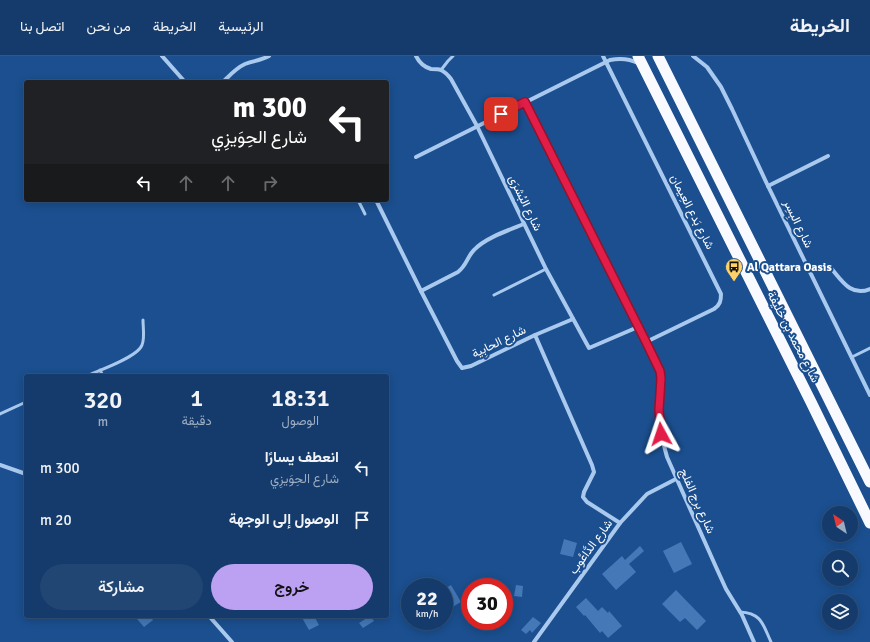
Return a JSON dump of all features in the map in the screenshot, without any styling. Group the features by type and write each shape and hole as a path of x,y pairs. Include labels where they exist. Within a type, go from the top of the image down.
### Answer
{"highway":[{"name":"شارع محمد بن خليفة","path":"638,56 870,523"},
{"name":"شارع محمد بن خليفة","path":"658,56 870,482"}],"street":[{"path":"162,56 183,80"},
{"path":"225,80 237,69 244,65 270,56"},
{"path":"416,56 421,64 426,67 441,70"},
{"name":"شارع بَدع العِيمان","path":"603,56 608,61 721,294 719,305 714,309 646,342"},
{"path":"416,157 608,61 614,56"},
{"name":"شارع البِسِر","path":"693,56 707,68 721,87 870,395"},
{"path":"608,61 622,58 628,59 633,60 643,67"},
{"name":"شارع البُشرَى","path":"441,70 451,79 477,126 546,269 589,348 638,327"},
{"name":"شارع برج الفلج","path":"525,102 658,367 661,378 659,410 660,426 667,457 726,589 740,612 754,642"},
{"path":"768,186 828,156"},
{"name":"شارع الحابِية","path":"377,202 421,291 462,368 471,366 535,336 592,465 594,472 583,497 587,502 620,523"},
{"path":"421,291 458,272 467,263 469,257 479,245 486,240 524,224"},
{"path":"831,268 850,288 856,291 870,289"},
{"path":"535,336 573,319"},
{"path":"0,465 24,473"},
{"name":"شارع الدَّاعُوب","path":"534,642 620,523 647,494 676,479"},
{"path":"211,618 232,642"}],"lane":[{"path":"441,70 453,56"},
{"path":"359,202 365,214"},
{"path":"494,295 546,269"},
{"path":"91,374 131,356 140,349 143,338 143,320"},
{"path":"852,357 870,348"},
{"path":"100,370 102,374"},
{"path":"0,414 24,403"},
{"path":"740,612 752,614 760,619 771,642"}],"building":[{"path":"564,539 577,543 573,557 560,554"},
{"path":"681,542 692,564 674,573 663,551"},
{"path":"640,546 644,551 629,564 636,572 616,590 602,574 622,556 625,560"},
{"path":"516,585 523,586 522,597 514,596"},
{"path":"453,588 461,602 453,607"},
{"path":"676,590 706,621 697,630 685,618 680,622 662,604"},
{"path":"586,598 598,611 602,607 608,613 609,611 622,626 608,638 602,631 600,633 576,607"},
{"path":"533,617 541,623 532,633 530,630 526,634 521,630"},
{"path":"152,618 153,620 144,627 137,619"},
{"path":"302,618 315,618 319,625 309,630"},
{"path":"367,618 372,618 374,621 363,628 359,623"}],"place":[{"name":"Al Qattara Oasis","path":"734,282"}],"route":[{"path":"501,114 525,102 646,342 660,371 661,386 659,410 661,434"}]}
